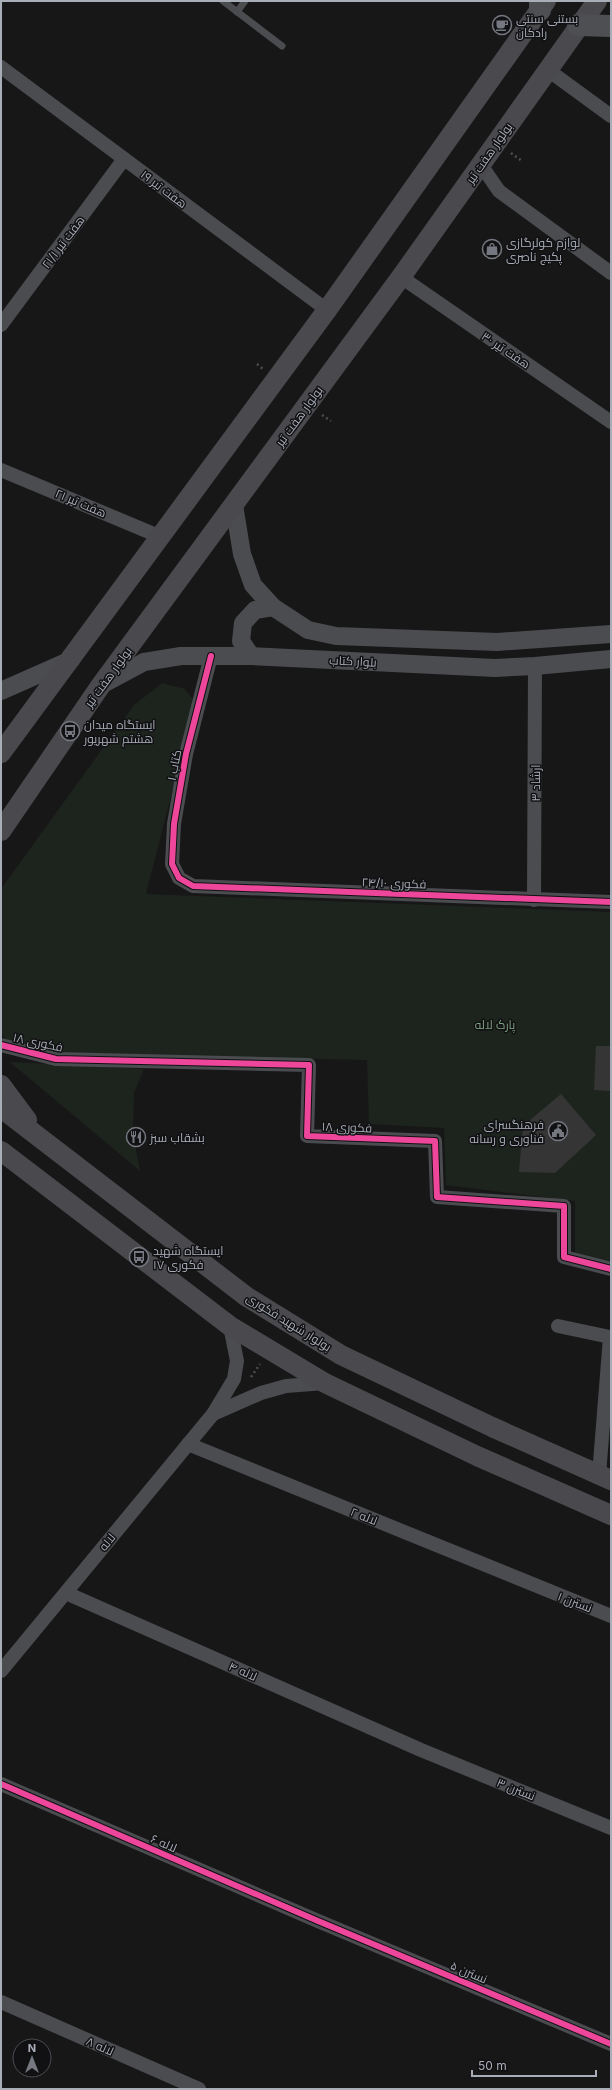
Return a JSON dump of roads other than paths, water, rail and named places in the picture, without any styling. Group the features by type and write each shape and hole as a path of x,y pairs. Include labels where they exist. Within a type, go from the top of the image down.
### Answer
{"main road":[{"name":"بولوار هفت تیر","path":"1,830 102,685 401,277 597,1"},
{"path":"1,753 71,660 327,310 542,4"},
{"path":"578,26 611,26"},
{"path":"1,1085 41,1139"},
{"name":"بولوار شهید فکوری","path":"1,1108 247,1297 335,1351 492,1427 605,1477"},
{"path":"1,1152 230,1326 325,1383 484,1459 611,1516"}],"street":[{"name":"هفت تیر ۱۹","path":"1,67 327,310"},
{"path":"548,70 611,116"},
{"name":"هفت تیر ۲۱/۱","path":"1,326 124,159"},
{"path":"481,165 499,191 611,273"},
{"name":"هفت تیر ۳۰","path":"401,277 611,422"},
{"name":"هفت تیر ۲۱","path":"1,470 161,537"},
{"name":"بلوار کتاب","path":"234,504 242,554 253,586 273,607 308,630 336,636 496,642 611,634"},
{"path":"251,656 241,641 242,623 255,610 273,607"},
{"name":"بلوار کتاب","path":"102,685 144,662 181,656 251,656 495,668 611,659"},
{"name":"کتاب ۱","path":"179,878 172,864 174,824 186,754 211,656"},
{"path":"1,691 71,660"},
{"name":"ارشاد ۳","path":"534,900 535,666"},
{"name":"فکوری ۲۴/۱۰","path":"179,878 193,886 611,902"},
{"name":"فکوری ١٨","path":"1,1045 56,1059 309,1065 307,1136 435,1141 438,1198 564,1206 564,1257 611,1269"},
{"name":"لاله","path":"1,1671 213,1414 234,1379 237,1361 230,1326"},
{"path":"558,1326 610,1345 605,1477"},
{"name":"لاله","path":"213,1414 261,1393 274,1389 286,1386 325,1383"},
{"name":"لاله ۲","path":"188,1444 540,1588"},
{"name":"نسترن ۱","path":"540,1588 611,1616"},
{"name":"لاله ۴","path":"66,1593 421,1750"},
{"name":"نسترن ۳","path":"421,1750 611,1828"},
{"name":"لاله ۶","path":"1,1784 318,1921"},
{"name":"نسترن ۵","path":"318,1921 611,2044"},
{"name":"لاله ۸","path":"1,2002 199,2089"}],"lane":[{"path":"223,1 282,46"},
{"path":"237,12 245,1"}],"place":[{"name":"بستنی سنتی رادکان","path":"502,25"},
{"name":"لوازم کولرگازی پکیج ناصری","path":"492,249"},
{"name":"ایستگاه میدان هشتم شهریور","path":"70,731"},
{"name":"فرهنگسرای فناوری و رسانه","path":"558,1131"},
{"name":"بشقاب سبز","path":"136,1137"},
{"name":"ایستگاه شهید فکوری ۱۷","path":"139,1257"}],"park label":[{"name":"پارک لاله","path":"495,1024"}]}
